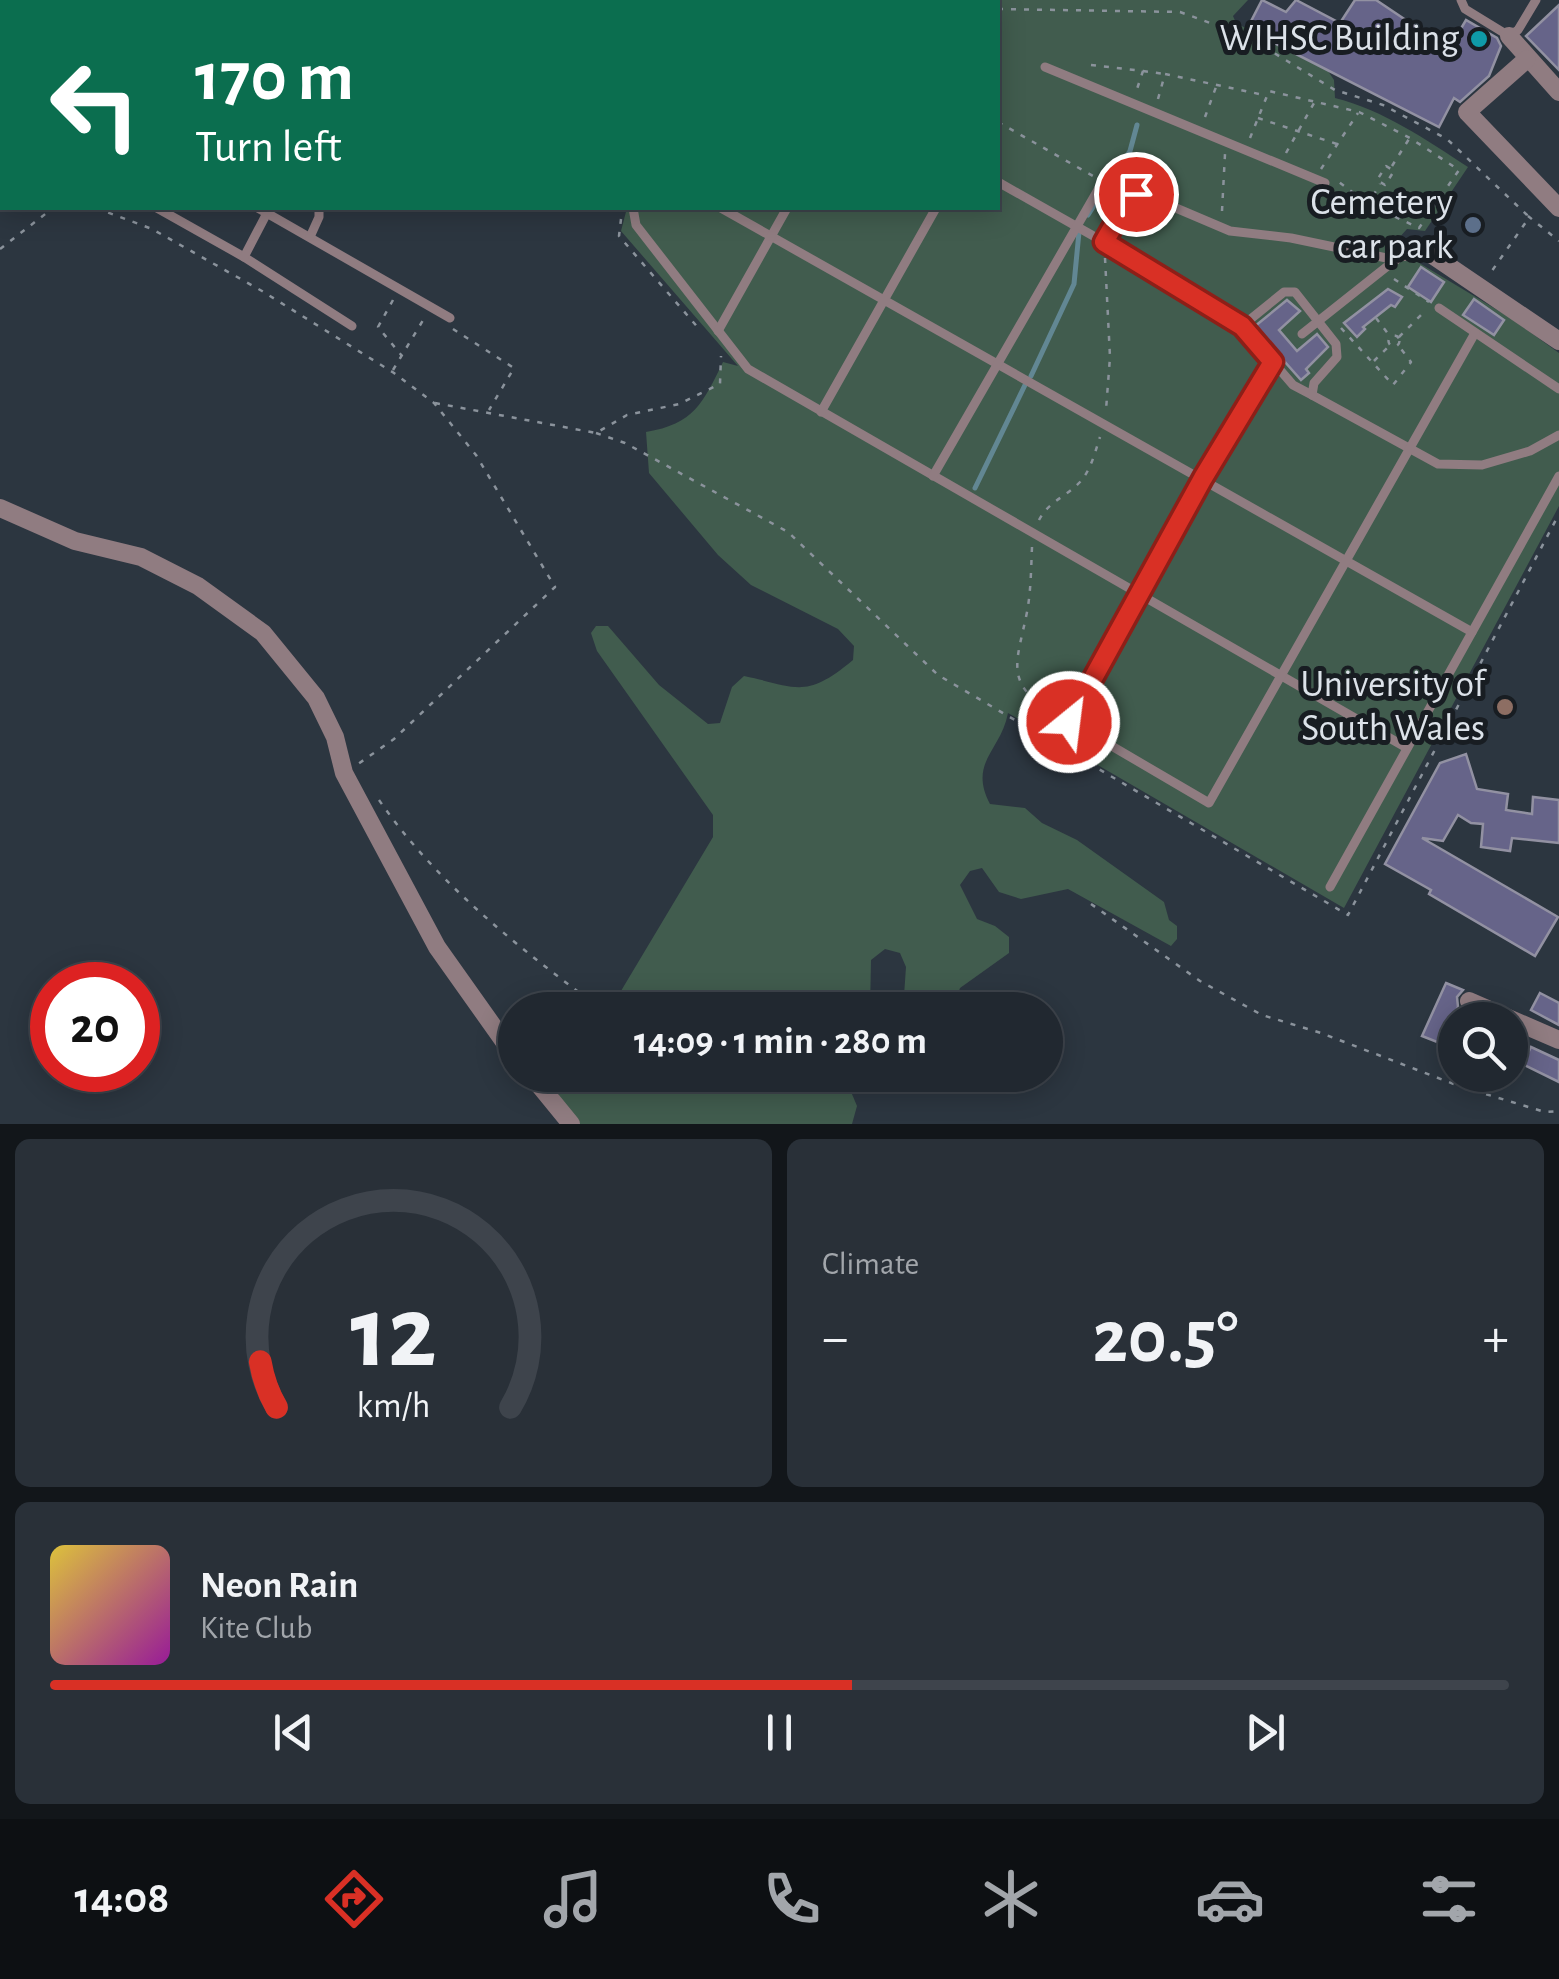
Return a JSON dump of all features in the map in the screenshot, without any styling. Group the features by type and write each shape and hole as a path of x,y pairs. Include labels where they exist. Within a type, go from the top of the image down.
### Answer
{"street":[{"path":"1508,36 1559,92"},
{"path":"1527,59 1467,112 1559,208"},
{"path":"1400,256 1419,246 1559,340"},
{"path":"0,508 75,541 142,558 198,586 264,633 316,698 335,737 344,773 437,948 498,1033"},
{"path":"1469,1001 1559,1040"},
{"path":"545,1092 572,1124"}],"lane":[{"path":"1459,0 1465,9 1508,36 1518,30 1534,3 1520,0"},
{"path":"1045,67 1320,177"},
{"path":"934,476 1103,182 1247,235 1291,238 1400,256"},
{"path":"1000,183 1242,326 1293,385 1438,464 1482,466 1530,450 1559,435"},
{"path":"1104,242 1136,194"},
{"path":"161,210 244,257 352,326"},
{"path":"244,257 263,210 450,318"},
{"path":"310,237 319,210"},
{"path":"633,210 636,225 748,369 1408,748"},
{"path":"724,210 1472,632"},
{"path":"718,330 786,210"},
{"path":"821,412 935,210"},
{"path":"1302,334 1400,256"},
{"path":"1242,326 1290,290 1319,322 1338,352 1314,383 1312,395"},
{"path":"1438,308 1559,389"},
{"path":"1273,362 1203,478 1069,722 1209,803 1475,333"},
{"path":"1330,887 1559,476"}],"path":[{"path":"1000,10 1180,12 1246,36 1335,90 1383,105 1446,139 1559,241"},
{"path":"1092,65 1165,74 1267,96"},
{"path":"1133,103 1143,71"},
{"path":"1155,110 1165,74"},
{"path":"1200,129 1216,86"},
{"path":"1246,148 1269,91 1359,112 1460,170 1419,228 1320,177 1359,112"},
{"path":"1280,163 1315,102"},
{"path":"1258,118 1337,144"},
{"path":"1000,123 1103,182"},
{"path":"1360,218 1381,183 1385,185 1394,171 1390,168 1410,138"},
{"path":"1221,228 1229,141"},
{"path":"0,249 50,210"},
{"path":"101,210 152,229 262,290 434,403 476,455 554,587 394,740 344,773"},
{"path":"624,210 619,236 706,338"},
{"path":"1480,288 1527,215"},
{"path":"1069,722 1029,695 1018,671 1017,647 1026,613 1033,536 1048,505 1080,482 1087,472 1104,422 1110,358 1104,242"},
{"path":"1341,328 1393,386 1410,362 1398,345 1398,337 1432,304 1382,271"},
{"path":"400,289 378,326 402,356"},
{"path":"392,372 431,307"},
{"path":"450,318 447,326 514,368 488,411"},
{"path":"1372,363 1390,344 1390,336 1376,318"},
{"path":"1390,336 1398,337"},
{"path":"1390,344 1398,345"},
{"path":"596,432 627,415 678,404 720,384 723,362 719,352"},
{"path":"434,403 596,432 626,443 788,532 938,675 1348,915 1559,514"},
{"path":"374,792 406,836 490,921 580,992"},
{"path":"1091,904 1200,981 1262,1015 1459,1086 1546,1112 1559,1111"}],"green space":[{"path":"1000,0 1248,0 1233,16 1236,23 1328,71 1334,80 1335,98 1388,118 1468,167 1425,231 1407,229 1398,239 1400,247 1559,353 1559,506 1344,908 1008,713 984,767 984,790 990,804 1025,808 1164,902 1169,920 1177,926 1177,939 1171,946 1068,889 1021,899 999,892 982,868 970,871 960,885 977,919 1009,937 1009,953 959,992 904,992 906,967 900,953 885,949 871,960 870,992 620,992 713,837 713,815 597,651 591,633 596,626 608,626 659,685 708,724 720,723 732,687 744,676 789,686 811,686 853,660 854,646 838,629 751,585 718,555 649,473 646,432 675,423 695,409 723,362 738,366 621,231 626,210 1000,210"},
{"path":"560,1092 851,1092 857,1106 852,1124 571,1124 554,1102"}],"building":[{"path":"1262,0 1286,12 1296,0 1340,23 1355,0 1376,0 1449,49 1466,20 1497,38 1501,46 1489,76 1460,102 1454,98 1439,127 1247,29"},
{"path":"1559,5 1559,70 1526,36"},
{"path":"1421,267 1444,282 1431,302 1408,287"},
{"path":"1388,289 1402,297 1395,307 1391,305 1363,327 1357,337 1344,323"},
{"path":"1474,299 1504,320 1494,335 1463,315"},
{"path":"1287,300 1300,311 1279,330 1297,351 1317,334 1328,347 1306,369 1309,373 1301,380 1254,327"},
{"path":"1466,754 1477,789 1508,794 1506,810 1532,814 1533,797 1559,800 1559,843 1512,838 1510,851 1481,847 1483,824 1471,823 1458,815 1443,841 1422,838 1558,917 1535,956 1385,864 1440,763"},
{"path":"1446,983 1463,990 1458,1002 1438,1002 1438,1042 1422,1036"},
{"path":"1540,993 1559,1003 1559,1025 1531,1010"},
{"path":"1531,1047 1559,1060 1559,1082 1528,1067"}],"waterway":[{"path":"1111,180 1130,151 1137,125"},
{"path":"1088,215 1106,187"},
{"path":"1031,376 1074,284 1079,232"},
{"path":"975,488 1025,385"}],"place":[{"name":"WIHSC Building","path":"1479,39"},
{"name":"Cemetery car park","path":"1473,225"},
{"name":"University of South Wales","path":"1505,707"}],"route":[{"path":"1069,722 1203,478 1273,362 1242,326 1104,242 1136,194"}]}
